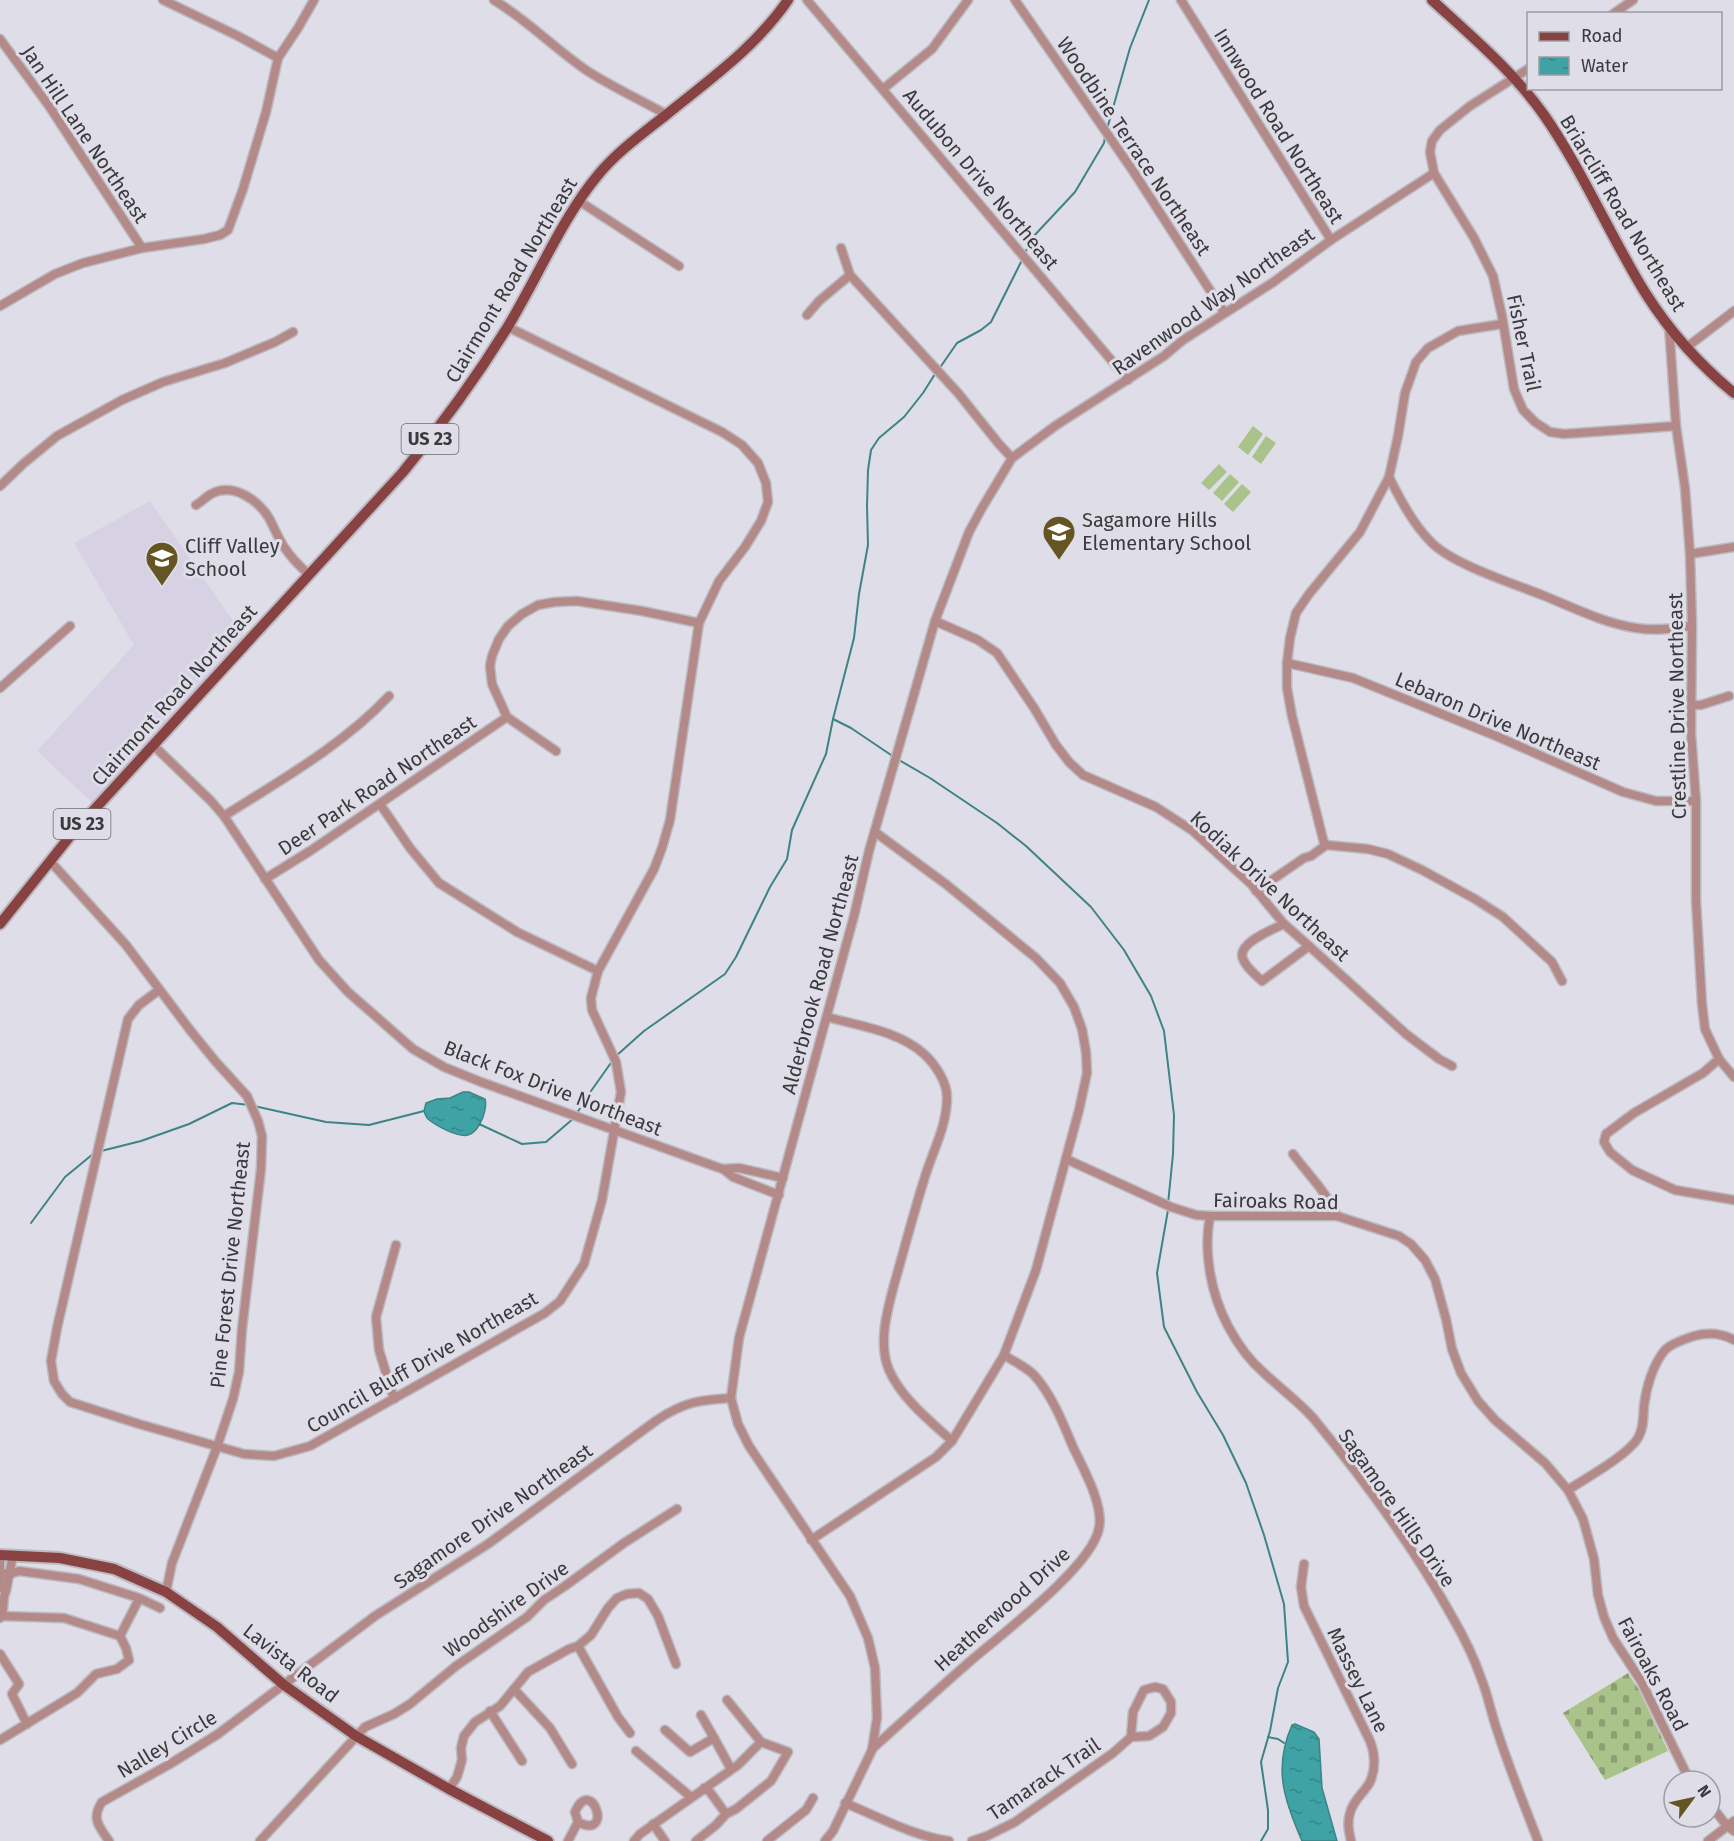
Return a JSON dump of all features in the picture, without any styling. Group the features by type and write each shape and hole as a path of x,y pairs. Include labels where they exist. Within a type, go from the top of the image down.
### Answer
{"main road":[{"name":"Clairmont Road Northeast","path":"0,924 50,861 403,472 434,434 508,327 579,201 598,175 614,158 750,45 770,25 788,0"},
{"name":"Briarcliff Road Northeast","path":"1432,0 1514,78 1544,115 1647,294 1687,347 1734,393"},
{"name":"Lavista Road","path":"0,1556 60,1558 114,1569 166,1592 217,1627 284,1685 356,1736 449,1789 548,1841"}],"street":[{"path":"163,0 278,58"},
{"path":"0,306 55,274 98,259 142,248 204,239 220,235 228,230 266,112 278,58 314,0"},
{"path":"494,0 527,23 588,72 667,115"},
{"name":"Audubon Drive Northeast","path":"807,0 1128,380"},
{"path":"883,89 932,49 968,0"},
{"name":"Woodbine Terrace Northeast","path":"1016,0 1133,171 1224,312"},
{"name":"Innwood Road Northeast","path":"1181,0 1331,240"},
{"path":"1616,12 1633,0"},
{"name":"Jan Hill Lane Northeast","path":"0,39 49,106 142,248"},
{"path":"1434,173 1430,152 1432,141 1440,130 1470,106 1527,70"},
{"name":"Ravenwood Way Northeast","path":"1012,458 1055,426 1164,356 1224,312 1272,283 1331,240 1434,173"},
{"name":"Fisher Trail","path":"1434,173 1458,210 1487,264 1497,293 1515,389 1523,410 1550,432 1564,434 1676,426"},
{"path":"579,201 679,266"},
{"path":"841,248 850,275 958,393 1012,458"},
{"path":"807,315 819,301 850,275"},
{"path":"1687,347 1734,311"},
{"path":"1326,845 1292,716 1287,688 1290,638 1296,614 1309,594 1360,532 1389,477 1405,393 1416,362 1428,348 1458,331 1502,324"},
{"name":"Crestline Drive Northeast","path":"1669,326 1676,426 1685,488 1690,554 1691,733 1696,801 1696,900 1702,1004 1705,1029 1719,1059 1734,1077"},
{"name":"Council Bluff Drive Northeast","path":"159,990 139,1005 128,1019 51,1361 54,1381 70,1402 217,1448 244,1454 274,1456 310,1446 545,1313 560,1301 584,1264 602,1200 621,1092 616,1062 592,1010 591,999 598,971 654,869 662,848 670,820 699,623 719,581 745,547 761,521 768,502 766,483 758,463 742,445 722,432 508,327"},
{"path":"0,486 57,436 123,400 163,382 225,363 275,342 292,332"},
{"name":"Alderbrook Road Northeast","path":"872,1750 876,1718 875,1668 868,1638 850,1596 749,1446 738,1424 730,1398 739,1338 875,832 935,621 969,532 1012,458"},
{"path":"1389,477 1431,543 1482,572 1609,621 1636,628 1664,630 1691,627"},
{"path":"196,505 212,493 222,490 247,495 261,506 285,549 309,574"},
{"path":"1690,554 1734,547"},
{"path":"556,751 507,717 492,684 490,666 492,656 499,639 508,626 522,614 538,605 578,601 699,623"},
{"name":"Kodiak Drive Northeast","path":"935,621 978,640 997,653 1056,745 1083,775 1156,807 1193,831 1251,884 1284,924 1406,1034 1452,1066"},
{"path":"0,688 70,627"},
{"name":"Lebaron Drive Northeast","path":"1287,663 1353,678 1496,736 1623,792 1656,801 1696,801"},
{"path":"224,816 307,764 372,714 389,696"},
{"path":"1692,705 1714,702 1729,696"},
{"name":"Deer Park Road Northeast","path":"265,879 507,717"},
{"name":"Black Fox Drive Northeast","path":"153,745 224,816 319,960 348,992 413,1049 444,1067 481,1082 723,1169 733,1177 779,1195"},
{"path":"380,804 410,848 439,883 517,932 598,971"},
{"path":"811,1540 936,1457 952,1441 1004,1355 1036,1270 1087,1073 1082,1029 1074,1007 1059,982 1036,958 947,885 875,832"},
{"path":"1256,891 1326,845 1368,849 1388,854 1476,899 1503,917 1552,962 1562,981"},
{"name":"Pine Forest Drive Northeast","path":"50,861 126,945 216,1062 248,1096 262,1136 261,1169 239,1371 233,1399 217,1448 172,1563 166,1592"},
{"path":"1284,924 1252,939 1242,955 1251,971 1262,981 1309,946"},
{"path":"827,1017 882,1032 905,1041 934,1064 947,1095 943,1128 925,1177 889,1302 885,1351 888,1368 910,1401 952,1441"},
{"path":"1719,1059 1703,1073 1634,1113 1606,1134 1604,1142 1610,1152 1632,1170 1675,1190 1734,1200"},
{"path":"1293,1154 1331,1202 1337,1216"},
{"name":"Fairoaks Road","path":"1066,1160 1171,1207 1196,1215 1337,1216 1399,1236 1411,1244 1425,1260 1435,1279 1452,1349 1461,1373 1478,1401 1495,1420 1545,1463 1568,1490 1589,1536 1598,1595 1604,1617 1613,1638 1641,1681 1684,1769"},
{"name":"Black Fox Drive Northeast","path":"723,1169 740,1168 783,1178"},
{"name":"Sagamore Hills Drive","path":"1210,1216 1207,1230 1209,1272 1228,1327 1262,1372 1290,1394 1319,1427 1379,1503 1440,1595 1482,1679 1497,1731 1538,1841"},
{"path":"394,1399 379,1350 376,1317 396,1245"},
{"path":"1568,1490 1624,1452 1638,1438 1643,1424 1648,1386 1665,1351 1688,1338 1703,1334 1726,1335 1734,1340"},
{"name":"Heatherwood Drive","path":"872,1750 1044,1598 1089,1551 1097,1538 1100,1526 1096,1501 1055,1408 1033,1374 1004,1355"},
{"name":"Sagamore Drive Northeast","path":"284,1685 375,1616 488,1544 648,1425 671,1411 698,1400 730,1398"},
{"name":"Woodshire Drive","path":"356,1736 374,1722 410,1704 456,1666 527,1617 544,1600 624,1543 677,1509"},
{"path":"1,1592 6,1591 13,1555"},
{"path":"0,1556 1,1617 64,1618 120,1636 129,1660 117,1669 96,1674 77,1694 0,1740"},
{"name":"Massey Lane","path":"1304,1564 1301,1587 1304,1606 1370,1741 1374,1756 1370,1782 1357,1797 1350,1813 1351,1841"},
{"path":"0,1573 10,1574 19,1571 79,1579 160,1608"},
{"path":"449,1789 457,1777 462,1760 461,1748 464,1736 476,1722 500,1706 528,1672 568,1649 578,1646 591,1635 617,1598 639,1593 648,1599 658,1616 676,1664"},
{"path":"120,1636 139,1599"},
{"path":"578,1646 618,1717 630,1733"},
{"path":"0,1654 20,1684 12,1694 27,1724"},
{"name":"Nalley Circle","path":"108,1841 96,1819 96,1810 102,1802 218,1734 284,1685"},
{"name":"Tamarack Trail","path":"972,1841 1015,1822 1113,1753 1131,1737 1149,1736 1163,1727 1171,1713 1171,1702 1163,1689 1155,1687 1144,1690 1133,1712 1131,1737"},
{"path":"514,1689 550,1728 572,1764"},
{"path":"696,1841 717,1825 726,1814 736,1809 771,1781 788,1752 760,1742 727,1700"},
{"path":"490,1711 522,1761"},
{"path":"701,1715 731,1769"},
{"path":"664,1730 690,1752 714,1738"},
{"path":"260,1841 356,1736"},
{"path":"634,1841 653,1824 738,1765 760,1742"},
{"path":"825,1841 872,1750"},
{"path":"636,1751 691,1797"},
{"path":"704,1788 710,1792 726,1814"},
{"path":"767,1841 806,1810 813,1798"},
{"path":"568,1841 578,1822 574,1812 578,1805 591,1802 596,1806 599,1813 597,1820 592,1824 584,1825 578,1822"},
{"path":"845,1803 914,1833 949,1841"},
{"path":"653,1824 665,1841"},
{"path":"1708,1841 1732,1826"}],"shaded area":[{"path":"150,501 249,644 97,807 37,751 134,645 74,543"}],"green space":[{"path":"1253,426 1263,434 1248,455 1238,447"},
{"path":"1266,436 1276,443 1261,464 1252,457"},
{"path":"1219,464 1227,472 1209,490 1201,483"},
{"path":"1230,474 1239,482 1222,501 1213,493"},
{"path":"1242,484 1251,492 1233,512 1224,504"},
{"path":"1628,1673 1639,1690 1668,1751 1605,1780 1563,1713"}],"water":[{"path":"463,1092 469,1092 486,1101 483,1117 473,1132 468,1135 453,1133 427,1118 424,1111 426,1103 450,1098"},
{"path":"1295,1724 1314,1732 1319,1739 1322,1788 1337,1841 1302,1841 1290,1812 1282,1770 1286,1741 1292,1725"}],"waterway":[{"path":"1107,129 1130,48 1149,0"},
{"path":"1024,255 1032,238 1075,192 1104,143 1105,137"},
{"path":"939,369 957,343 991,322 1022,260"},
{"path":"616,1056 644,1031 725,974 787,859 792,830 826,754 854,638 868,545 868,470 871,450 879,438 904,417 935,374"},
{"path":"833,719 851,728 894,757"},
{"path":"899,760 997,823 1026,846 1091,907 1124,950 1151,996 1164,1031 1174,1115 1168,1204"},
{"path":"577,1113 613,1060"},
{"path":"101,1151 141,1141 189,1124 232,1103 249,1105"},
{"path":"254,1106 326,1122 369,1125 424,1111"},
{"path":"479,1124 522,1144 546,1142 574,1118"},
{"path":"31,1223 65,1177 93,1154"},
{"path":"1168,1210 1157,1273 1164,1327 1197,1392 1223,1435 1246,1483 1284,1604 1288,1662 1278,1688 1270,1731 1261,1762 1268,1810 1268,1829 1261,1841"},
{"path":"1268,1737 1284,1743"}],"place":[{"name":"Sagamore Hills Elementary School","path":"1059,561"},
{"name":"Cliff Valley School","path":"162,587"}]}
